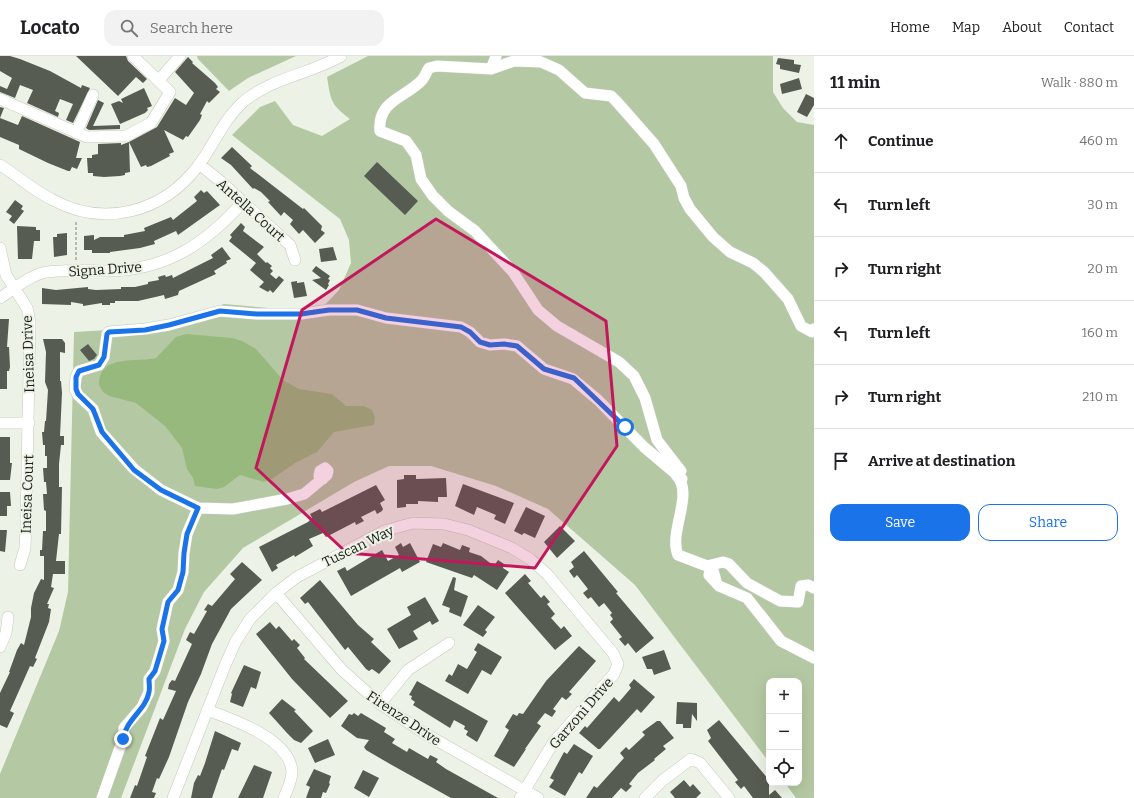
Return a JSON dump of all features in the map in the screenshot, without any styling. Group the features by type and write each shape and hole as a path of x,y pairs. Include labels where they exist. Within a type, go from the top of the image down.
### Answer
{"street":[{"path":"0,99 87,138 126,136 151,123 170,92 133,56"},
{"path":"159,80 180,56"},
{"path":"0,165 60,204 81,211 111,214 135,210 160,201 185,182 199,164 235,109 250,97 271,85 341,56"},
{"path":"490,69 496,56"},
{"path":"522,56 559,70 585,93 611,96 654,144 681,186 690,209 713,237 730,252 753,263 764,272 788,299 801,326 812,332 814,329"},
{"path":"541,62 514,61 490,69 448,66 428,68 422,80 387,107 379,121 380,131 406,142 416,155 421,179 433,196 448,211 475,231 508,267 538,310 557,326 619,362 634,376 645,398 657,440 683,473 682,479 644,447"},
{"path":"76,132 93,94"},
{"name":"Antella Court","path":"199,164 290,245 295,260"},
{"name":"Signa Drive","path":"0,298 44,273 128,270 172,258 209,236 243,202"},
{"name":"Ineisa Drive","path":"0,248 4,270 28,312 30,322 29,423"},
{"path":"323,478 304,494 287,499 233,509 198,508 161,490 134,470 108,441 102,432 93,409 78,394 76,389 76,377 79,371 99,365 104,357 107,334 109,332 145,330 220,311 257,314 301,314 329,310 357,310 386,318 461,327 470,332 480,342 490,345 504,344 517,346 544,369 574,378 680,480 684,499 681,508 675,548 678,555 707,566 723,562 729,564 746,583 780,601 798,602 801,586 808,585 814,588"},
{"path":"0,423 29,423"},
{"name":"Ineisa Court","path":"20,565 25,548 29,423"},
{"path":"102,798 123,739 124,728 142,707 149,692 149,679 155,671 164,641 162,629 168,602 178,590 183,572 187,534 198,508"},
{"name":"Tuscan Way","path":"173,798 207,710 236,641 250,619 276,593 297,577 384,531 414,523 444,524 468,530 502,543 536,563 548,574 613,653 620,670"},
{"path":"716,581 719,586 747,598 781,641 814,658"},
{"name":"Firenze Drive","path":"276,593 342,670 380,704 522,794 538,798"},
{"path":"0,647 6,633 8,617"},
{"path":"380,704 408,670 449,644"},
{"name":"Garzoni Drive","path":"522,794 553,743 620,670"},
{"path":"207,710 261,733 278,747 293,766 291,778 284,798"},
{"path":"645,798 691,756 700,763 729,798"}],"path":[{"path":"76,222 76,272"}],"highlighted area":[{"path":"436,219 606,321 617,446 535,568 347,553 256,468 302,310"}],"shaded area":[{"path":"197,56 296,56 248,78 229,91 198,59"},
{"path":"368,56 773,56 773,92 783,108 797,122 814,125 814,798 796,798 787,786 802,786 802,678 766,678 766,758 635,585 548,509 496,486 431,466 389,466 354,482 243,548 204,592 185,629 121,798 0,798 0,774 59,631 68,592 74,332 143,328 185,317 224,304 303,311 322,308 339,290 351,263 349,240 340,219 232,135 260,107 275,101 293,125 322,136 350,119 332,101 327,77"},
{"path":"186,334 232,338 242,341 256,349 283,380 299,389 332,394 346,406 364,406 372,410 375,417 374,425 334,432 317,452 295,463 272,479 264,482 240,475 224,487 217,489 195,486 193,478 187,469 182,448 165,426 136,403 109,396 103,392 99,385 101,375 105,368 120,361 156,358 176,337"}],"building":[{"path":"0,56 10,56 20,59 50,71 81,88 82,85 90,88 73,123 66,120 73,104 60,99 55,111 59,113 58,117 27,103 33,90 20,85 15,98 0,92 0,86 7,89 12,78 0,71"},
{"path":"76,56 126,56 128,61 147,79 143,83 136,77 118,96"},
{"path":"188,57 193,62 192,63 215,83 218,87 216,89 220,92 209,103 207,101 200,114 202,115 200,120 188,137 186,136 183,140 164,130 174,152 169,154 170,156 151,166 147,167 146,165 141,167 129,142 157,127 175,98 186,105 194,93 175,72"},
{"path":"778,58 794,60 794,64 801,65 799,73 780,69 780,65 776,64"},
{"path":"799,78 802,89 782,94 780,84"},
{"path":"144,88 152,106 147,108 148,110 145,113 120,124 111,104 119,101 123,103 121,99"},
{"path":"806,94 814,98 814,105 807,117 797,112"},
{"path":"98,100 104,103 93,126 120,125 120,129 89,130 86,128"},
{"path":"0,107 4,108 0,118"},
{"path":"22,116 80,142 76,158 82,158 77,169 72,167 70,171 68,171 48,163 19,149 19,145 0,137 0,118 18,125"},
{"path":"129,142 130,172 120,176 104,177 93,176 93,173 88,173 87,158 92,158 92,155 98,154 98,144 121,143 121,145"},
{"path":"232,147 252,166 250,168 303,209 304,208 322,226 321,230 325,233 315,243 303,230 299,234 290,224 293,220 284,212 281,216 261,192 254,188 253,189 231,165 221,158"},
{"path":"377,162 418,201 405,215 364,176"},
{"path":"201,190 204,193 207,191 220,205 178,235 176,231 154,241 155,244 110,253 92,253 92,250 84,250 84,236 94,235 94,240 100,237 124,237 124,235 145,231 144,228 171,217 173,220 197,201 194,197"},
{"path":"15,200 23,206 21,209 24,211 14,224 9,220 12,216 6,212"},
{"path":"241,223 245,227 243,231 264,247 257,254 266,263 267,262 272,266 270,268 273,271 270,274 276,279 279,276 284,280 273,293 270,290 268,292 259,287 264,282 250,270 256,263 229,241 232,237 230,235"},
{"path":"17,226 36,227 36,230 40,230 40,241 34,241 32,259 18,259"},
{"path":"67,233 67,255 54,257 53,237 57,237 57,234"},
{"path":"222,247 231,259 226,261 227,263 214,271 216,274 179,291 178,295 165,299 164,295 138,301 115,301 115,303 110,303 110,305 102,305 102,303 83,306 83,304 71,302 71,305 42,304 42,288 56,290 88,287 88,289 96,290 135,287 159,280 158,277 165,275 166,277 172,275 173,278 213,258 211,255"},
{"path":"333,247 337,260 321,262 319,249"},
{"path":"316,266 330,276 328,279 330,280 329,285 326,290 312,280 321,278 312,271"},
{"path":"297,281 297,283 304,282 307,296 294,298 291,282"},
{"path":"0,319 9,319 7,347 9,347 10,367 9,371 7,371 7,389 0,389"},
{"path":"43,339 62,339 65,343 65,353 60,352 60,381 62,393 60,436 64,436 64,445 61,445 59,464 59,487 62,487 61,534 59,534 56,561 65,561 65,574 53,574 51,587 54,588 47,604 49,604 48,608 51,609 49,622 35,658 37,659 33,667 30,666 10,711 14,713 7,728 0,725 0,693 10,672 17,650 21,643 24,645 31,617 34,593 41,579 44,580 44,556 40,556 40,550 42,550 43,531 46,531 46,511 44,510 43,494 47,494 43,468 47,468 47,456 45,456 45,445 43,445 42,432 44,432 46,421 48,390 45,382 46,352"},
{"path":"88,344 97,355 94,359 89,361 80,350"},
{"path":"0,437 10,437 10,463 12,463 10,480 0,480"},
{"path":"404,475 416,475 416,479 446,478 447,497 438,497 438,502 418,501 418,504 406,504 406,507 397,508 397,480 404,479"},
{"path":"463,484 514,503 505,524 494,519 496,515 477,507 474,515 455,506"},
{"path":"376,485 385,500 380,503 383,509 382,511 377,514 375,510 361,517 364,521 356,525 355,522 326,537 323,533 309,539 313,546 295,557 294,555 276,565 278,568 272,572 259,547 308,522 312,518 310,514 320,509 322,512"},
{"path":"0,492 10,492 11,506 7,506 7,516 0,516"},
{"path":"526,507 545,516 535,538 524,533 522,535 514,531"},
{"path":"560,526 575,541 557,558 544,542"},
{"path":"0,530 7,530 5,552 0,551"},
{"path":"401,543 403,547 410,543 420,562 402,572 400,568 351,596 337,571 345,567 347,571 382,550 388,561 399,555 395,547"},
{"path":"443,543 460,550 462,545 470,548 469,552 481,556 494,566 498,560 504,564 503,568 509,572 497,590 474,575 472,578 426,562 433,544 441,547"},
{"path":"584,551 618,592 616,593 654,638 636,653 628,643 625,646 619,639 622,637 610,622 613,619 610,615 612,613 604,603 599,607 591,597 588,599 583,593 588,589 577,575 574,578 569,571 574,567 571,562"},
{"path":"242,562 262,580 231,609 212,644 201,674 188,702 169,757 159,779 157,778 152,792 156,793 154,798 130,798 135,785 137,786 147,757 145,756 160,718 163,720 176,691 168,689 172,680 175,681 192,644 186,640 190,632 194,634 207,611 204,610 208,604 212,606 235,579 230,574"},
{"path":"525,574 531,581 528,583 541,598 544,595 550,602 547,604 555,614 551,618 561,629 564,626 572,636 555,650 505,593"},
{"path":"453,577 456,578 454,590 468,596 461,617 449,612 450,608 442,605"},
{"path":"320,580 358,625 374,639 371,642 391,661 379,674 372,669 369,671 366,669 348,647 345,650 308,602 305,604 300,598"},
{"path":"425,597 439,621 432,625 430,621 413,631 418,639 399,649 387,629 411,615 407,607"},
{"path":"478,605 495,617 485,630 487,632 483,637 463,625"},
{"path":"270,622 276,629 279,626 292,641 294,639 300,645 297,648 305,658 304,659 348,701 330,718 292,679 256,634"},
{"path":"478,643 502,657 491,675 482,670 468,694 445,681 449,674 452,676 458,664 467,669 477,652 474,650"},
{"path":"579,646 596,661 569,692 572,694 566,700 562,697 553,709 556,711 552,717 545,713 537,723 541,726 514,767 494,756 509,730 505,727 513,714 517,716 519,713 523,714 546,681"},
{"path":"664,650 671,669 654,675 652,669 647,669 642,657"},
{"path":"244,665 261,672 256,689 251,687 243,707 230,702 231,693"},
{"path":"634,679 655,697 641,713 637,709 600,749 598,749 579,733 585,726 587,728 614,697 619,702 631,688 629,685"},
{"path":"417,681 488,721 477,742 466,735 468,731 464,729 465,726 454,720 450,728 413,705 415,702 411,699 412,696 409,695"},
{"path":"282,699 296,710 294,711 313,731 301,743 294,740 269,713"},
{"path":"677,702 697,703 697,721 692,714 691,728 683,728 683,724 676,724"},
{"path":"354,713 358,716 361,713 386,728 384,732 395,739 392,743 407,752 409,748 428,759 430,755 438,759 436,762 446,769 498,798 451,798 366,750 364,747 369,740 357,738 341,726 349,714 352,715"},
{"path":"719,720 766,776 766,786 769,786 769,795 775,790 782,798 753,798 744,786 741,789 735,782 738,780 708,741 711,738 707,730"},
{"path":"657,721 660,721 674,738 663,746 666,749 654,759 655,760 638,773 629,784 632,786 626,792 621,788 612,798 586,798 594,786 597,788 624,758 620,753 626,747 629,750 645,735 642,732"},
{"path":"215,731 241,743 238,751 232,749 224,770 222,769 212,798 191,798 194,783 198,775 200,776"},
{"path":"328,739 335,755 315,763 308,748"},
{"path":"574,744 593,756 582,774 579,772 565,796 549,787 554,780 550,778 564,752 567,754"},
{"path":"254,765 272,772 263,798 238,798"},
{"path":"314,769 331,776 330,784 326,793 323,792 321,798 306,798 310,787 306,785"},
{"path":"363,770 379,778 369,797 354,788"},
{"path":"684,780 690,787 693,784 701,793 696,798 675,798 670,792"}],"route":[{"path":"123,739 124,728 142,707 149,692 149,679 155,671 164,641 162,629 168,602 178,590 183,572 187,534 198,508 161,490 134,470 108,441 102,432 93,409 78,394 76,389 76,377 79,371 99,365 104,357 107,334 109,332 145,330 220,311 257,314 308,314 329,310 357,310 386,318 438,326 461,327 470,332 480,342 490,345 504,344 517,346 544,369 574,378 625,427"}]}
